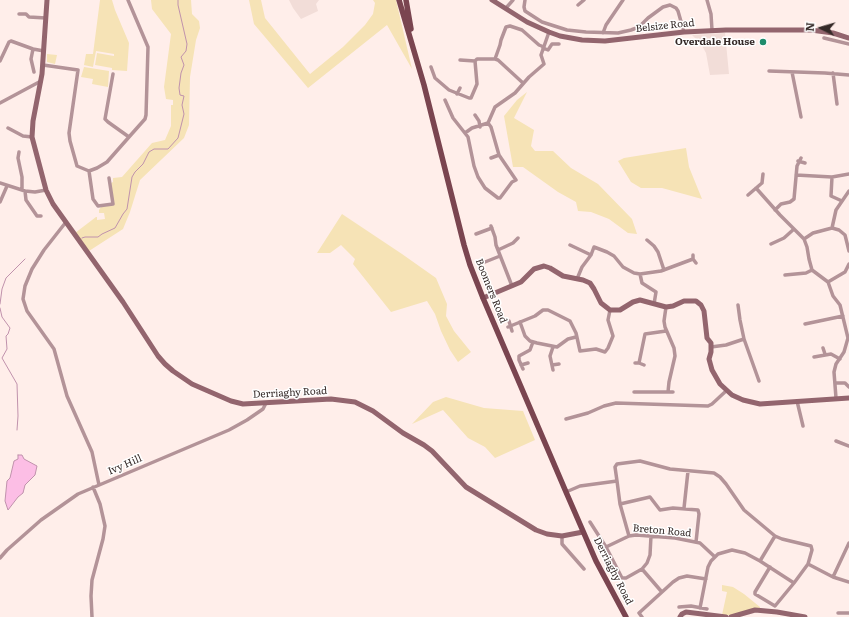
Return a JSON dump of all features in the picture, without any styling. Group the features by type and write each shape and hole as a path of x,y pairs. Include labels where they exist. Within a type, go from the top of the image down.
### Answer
{"main road":[{"name":"Boomers Road","path":"399,0 414,45 434,120 464,245 483,298 583,532"},
{"name":"Boomers Road","path":"406,0 414,45"},
{"name":"Derriaghy Road","path":"583,532 596,561 626,617"}],"street":[{"path":"43,65 78,70 69,133 76,163 80,168 89,171 97,168 107,162 145,119 146,115 148,47 128,0"},
{"name":"Belsize Road","path":"492,0 527,22 549,32 570,38 593,41 619,40 712,30 799,29 825,32 849,38"},
{"path":"506,8 513,0"},
{"path":"526,0 524,7 525,11 542,22 567,30 603,33 618,33 639,27 663,7 670,5 678,11 684,32"},
{"path":"578,5 584,0"},
{"path":"603,33 606,25 623,0"},
{"path":"707,0 711,14 712,30"},
{"name":"Derriaghy Road","path":"45,1 46,18 43,65 33,121 32,137 46,190 53,204 123,302 158,356 173,371 192,384 231,401 243,404 331,399 355,402 379,415 403,433 428,448 466,487 536,530 546,534 562,536 583,532"},
{"path":"19,14 26,14 29,17 46,18"},
{"path":"495,59 500,45 500,40 506,28 510,26 522,30 538,45 548,50 552,44 559,44"},
{"path":"465,133 472,128 488,123 495,106 515,93 523,83 544,64 541,55 549,32"},
{"path":"824,38 849,44"},
{"path":"25,46 27,40"},
{"path":"0,61 9,42 11,41 33,49 44,51"},
{"path":"33,49 31,59 34,72"},
{"path":"460,60 475,61 477,59 495,59 523,83"},
{"path":"431,67 435,78 449,90 471,98 477,84 475,61"},
{"path":"769,71 849,75"},
{"path":"792,72 801,117"},
{"path":"833,73 837,104"},
{"path":"102,123 105,119 113,74"},
{"path":"0,103 41,81"},
{"path":"457,94 460,88"},
{"path":"445,100 453,118 468,137 474,166 478,177 485,188 496,198 500,198 512,182 516,180 499,155 491,127 488,123"},
{"path":"475,115 480,126"},
{"path":"105,119 129,137"},
{"path":"14,130 16,126"},
{"path":"8,128 23,136 32,137"},
{"path":"19,152 16,158 22,177 23,191 26,200 37,216 41,216"},
{"path":"491,158 499,155"},
{"path":"775,210 781,204 790,202 794,199 799,160 805,163"},
{"path":"89,171 93,199 98,206 112,204 109,178"},
{"path":"748,195 762,182 763,174"},
{"path":"796,175 832,177 849,174"},
{"path":"832,177 831,196 842,201"},
{"path":"0,183 23,191 35,192 46,190"},
{"path":"6,202 0,201 7,186"},
{"path":"756,188 775,210 804,239 812,270 828,282 833,296 840,305 847,325 848,338 844,352 836,364 834,372 836,398"},
{"path":"832,228 836,210 849,191"},
{"path":"66,222 44,250 32,269 25,286 23,299 26,311 54,349 66,393 76,419 90,446 99,485"},
{"path":"476,234 482,234 491,227 500,256 512,286"},
{"path":"804,239 813,233 832,228 839,230 845,236 848,242 849,251"},
{"path":"771,244 794,229"},
{"path":"498,250 513,244 518,238"},
{"path":"647,240 658,252 664,270"},
{"path":"570,244 591,255"},
{"path":"578,279 582,267 591,255 594,247 614,256 623,267 634,273 640,274 664,270 695,261 693,255"},
{"path":"485,262 500,256"},
{"path":"828,282 847,273 849,264"},
{"path":"483,298 524,280 534,269 540,266 550,268 563,276 590,283 601,303 610,310 620,310 636,301 643,301 666,307 690,300 696,301 701,305 704,311 708,338 711,347 709,359 712,370 717,380 726,391 743,400 755,403 849,398"},
{"path":"788,276 806,273 812,270"},
{"path":"640,274 642,283 656,292 654,304"},
{"path":"738,305 744,339 760,381"},
{"path":"634,392 671,392 669,382 675,356 674,348 666,331 664,321 666,307"},
{"path":"509,326 535,316 543,310 548,310 570,321 573,325 580,351 592,349 606,352 613,336 608,320 610,310"},
{"path":"805,324 843,316"},
{"path":"508,321 512,330"},
{"path":"520,322 525,336 533,342 557,347 568,339 576,337"},
{"path":"816,322 817,328"},
{"path":"639,364 645,334 666,331"},
{"path":"711,347 726,345 744,339"},
{"path":"528,363 522,367 519,356 530,350 533,342"},
{"path":"553,346 550,353 553,370"},
{"path":"823,348 825,354"},
{"path":"844,352 849,354"},
{"path":"814,357 831,354 840,359"},
{"path":"552,365 559,364"},
{"path":"835,383 845,383 849,387"},
{"path":"569,413 568,418 616,403 708,406 726,391"},
{"path":"797,401 803,426"},
{"name":"Ivy Hill","path":"0,558 7,550 47,516 78,494 229,430 248,420 263,409 266,403"},
{"path":"836,441 849,446"},
{"path":"629,536 620,504 615,467 617,464 644,461 670,469 714,474 720,477 726,484 744,510 775,536 811,546 812,550 808,564 775,606 755,594 770,568"},
{"path":"684,508 688,471"},
{"path":"566,492 580,486 617,481"},
{"path":"92,617 92,580 104,540 105,526 100,504 93,487"},
{"path":"620,504 650,497 660,510 673,508 698,510 700,514 696,542"},
{"path":"592,522 622,578 626,578 642,569 647,563 649,558 651,536"},
{"path":"562,536 562,544 582,568 586,563"},
{"name":"Breton Road","path":"606,547 629,536 651,536 696,542 705,547 715,556"},
{"path":"760,561 775,536"},
{"path":"833,577 849,543"},
{"path":"700,608 708,567 715,556 722,552 738,550 745,553 794,583"},
{"path":"808,564 833,577 849,582"},
{"path":"642,569 661,591"},
{"path":"642,617 639,612 661,591 679,578 687,576 706,579"},
{"path":"679,607 691,606 707,609"},
{"path":"731,617 755,610 805,617"},
{"path":"680,617 686,612 726,617"},
{"path":"841,612 849,614"}],"shaded area":[{"path":"100,0 112,0 129,43 127,71 112,70 112,68 95,65 97,53 114,56 114,54 96,51 93,67 84,65 86,54 93,54"},
{"path":"151,0 191,0 192,14 199,21 200,28 196,40 190,77 189,125 184,138 140,180 123,229 89,251 75,233 96,217 97,220 105,219 104,213 99,213 99,210 101,207 114,205 111,183 113,182 113,178 122,177 152,143 165,140 171,126 171,105 173,105 173,100 166,99 164,87 171,34 152,9"},
{"path":"249,0 261,0 265,18 310,74 343,47 365,25 373,14 375,3 373,0 396,0 412,69 387,25 308,88 254,24"},
{"path":"289,0 319,0 316,4 318,11 301,19"},
{"path":"725,33 729,74 710,75 706,53 701,44 692,35"},
{"path":"47,54 57,55 55,64 47,62"},
{"path":"84,67 109,71 108,87 92,84 93,79 81,77"},
{"path":"527,92 514,118 534,130 531,146 535,151 553,151 571,168 598,184 632,219 637,234 628,233 609,219 591,212 578,211 576,202 558,192 523,167 513,167 504,116 517,100"},
{"path":"686,148 689,167 702,199 662,188 641,188 631,182 618,161 624,158"},
{"path":"342,214 436,278 447,304 446,316 454,331 471,352 458,362 450,350 435,314 427,301 391,312 353,264 355,259 341,245 330,253 317,253"},
{"path":"446,397 484,408 523,411 535,440 495,458 485,447 468,438 443,410 412,424 433,402"},
{"path":"18,455 22,455 24,459 37,466 35,475 25,485 23,493 8,510 5,501 7,481 10,478 14,461 18,459"},
{"path":"722,585 733,587 760,607 760,609 732,615 722,615 727,592 722,591"}],"waterway":[{"path":"82,238 98,237 115,228 127,209 132,177 135,172 143,164 149,152 154,149 168,149 178,138 184,114 182,105 184,96 180,95 179,88 181,73 184,65 181,57 186,51 187,44 178,0"},
{"path":"0,304 2,289 6,278 25,259"},
{"path":"0,308 2,317 10,328 6,336 7,349 2,358 17,384 17,430"}],"place":[{"name":"Overdale House","path":"763,42"}]}
